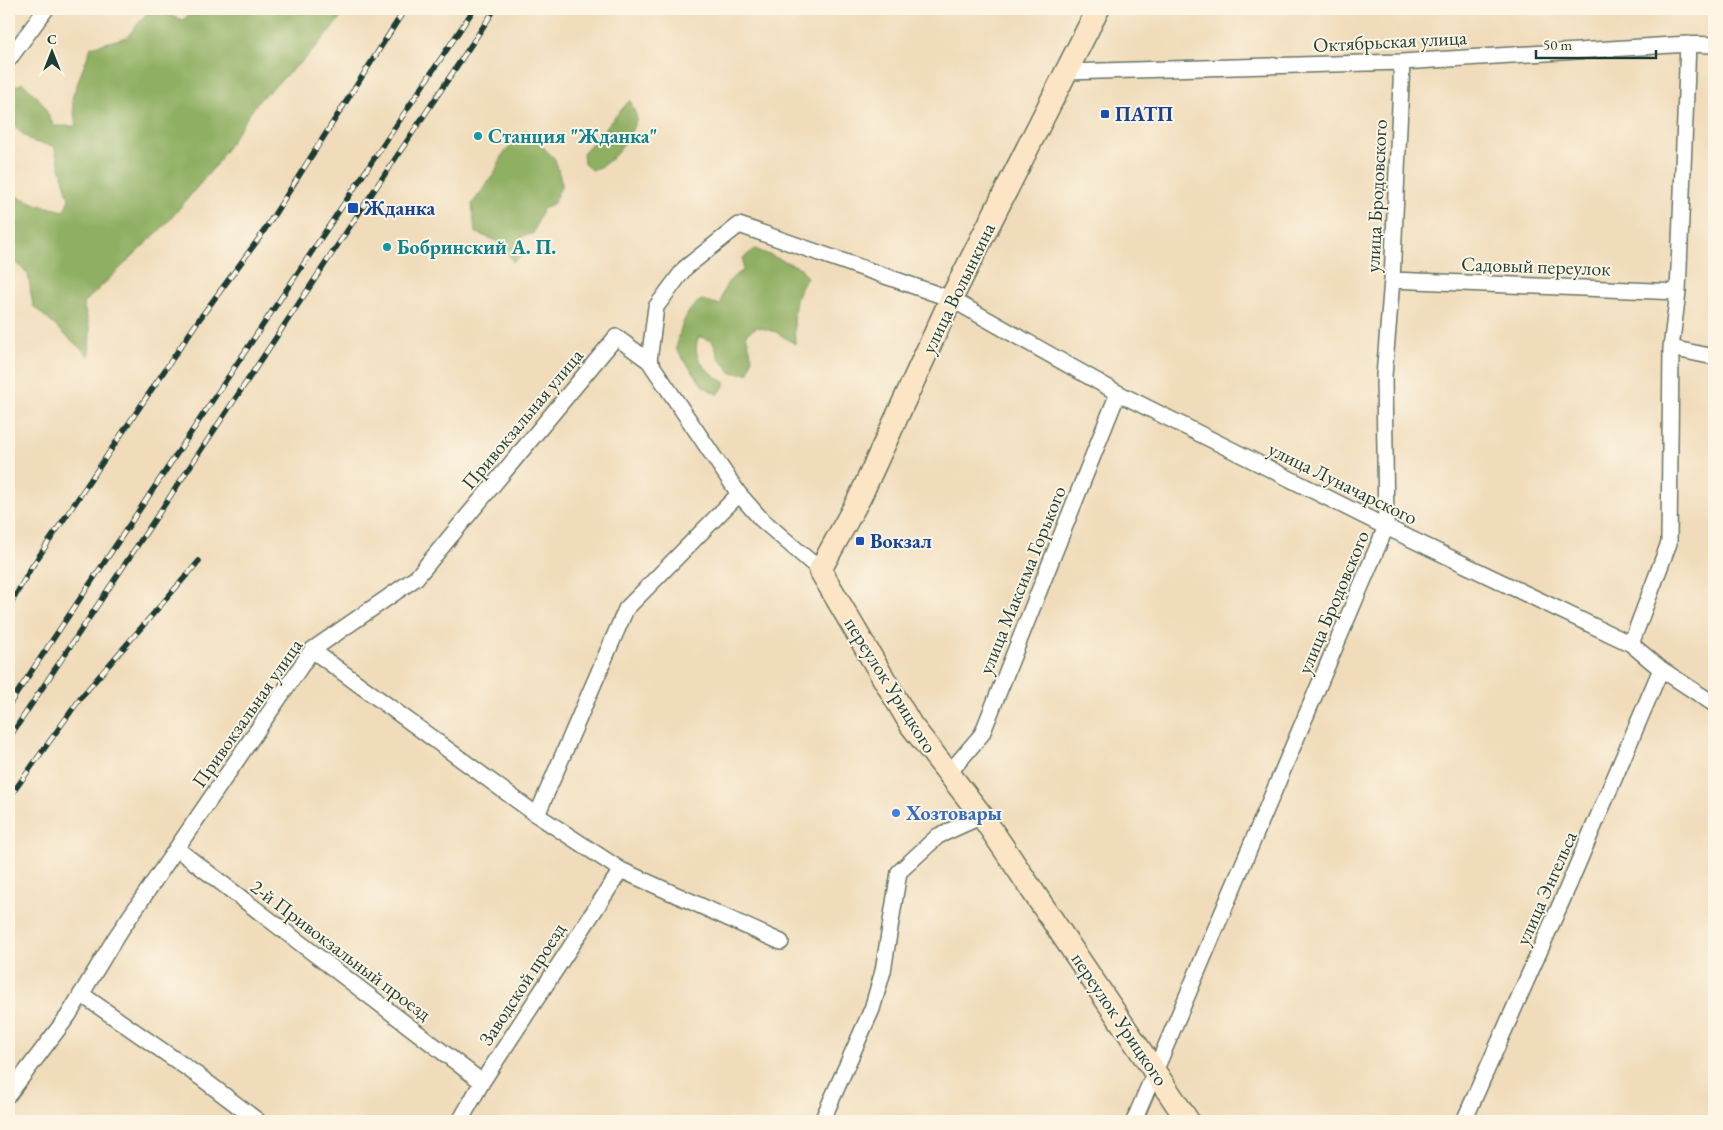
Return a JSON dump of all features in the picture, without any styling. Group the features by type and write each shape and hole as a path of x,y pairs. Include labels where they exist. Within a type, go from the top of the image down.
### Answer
{"street":[{"path":"9,59 46,9"},
{"name":"улица Волынкина","path":"820,570 860,497 951,299 1098,9"},
{"path":"1631,644 1669,543 1671,498 1671,348 1678,292 1688,44"},
{"name":"Октябрьская улица","path":"1067,72 1402,62 1688,44 1714,45"},
{"name":"улица Бродовского","path":"1134,1121 1386,527 1384,376 1392,280 1402,62"},
{"name":"улица Луначарского","path":"649,361 656,307 684,268 739,225 951,299 1118,393 1386,527 1631,644 1661,669 1714,704"},
{"name":"Садовый переулок","path":"1392,280 1678,292"},
{"name":"Привокзальная улица","path":"9,1094 68,1016 116,937 312,650 416,578 616,337 649,361"},
{"path":"1671,348 1714,357"},
{"name":"переулок Урицкого","path":"649,361 739,494 761,519 820,570 911,725 982,816 1188,1121"},
{"name":"улица Максима Горького","path":"949,774 982,734 1118,393"},
{"path":"537,814 626,609 739,494"},
{"path":"312,650 537,814 621,870 781,942"},
{"name":"улица Энгельса","path":"1464,1121 1564,896 1661,669"},
{"path":"822,1121 874,1001 883,971 899,872 938,836 982,816"},
{"name":"2-й Привокзальный проезд","path":"177,849 482,1082"},
{"name":"Заводской проезд","path":"460,1121 482,1082 621,870"},
{"path":"81,994 200,1077 258,1121"}],"green space":[{"path":"150,9 183,20 194,9 348,9 310,54 258,101 215,166 167,223 83,304 90,329 89,356 33,306 28,274 9,256 9,193 39,205 64,211 69,199 54,146 33,142 9,123 9,89 23,83 42,102 54,126 76,126 72,98 91,47 127,37"},
{"path":"630,100 637,118 630,134 608,162 592,170 584,164 583,153"},
{"path":"526,130 555,159 562,184 554,203 542,210 533,234 522,236 524,254 513,262 503,244 475,232 472,204 494,174 503,154"},
{"path":"755,249 801,268 807,278 798,294 796,302 794,317 795,344 776,332 757,327 746,334 752,358 749,373 732,373 719,358 713,342 699,336 697,352 702,364 726,383 718,395 703,386 676,349 679,335 687,315 695,304 701,300 721,305 727,284 733,277 743,271 743,258"}],"railway":[{"path":"9,607 31,568 198,321 260,237 405,9"},
{"path":"9,705 474,9"},
{"path":"9,738 495,9"},
{"path":"9,798 82,696 199,561"}],"place":[{"name":"ПАТП","path":"1105,114"},
{"name":"Станция \"Жданка\"","path":"478,136"},
{"name":"Жданка","path":"353,208"},
{"name":"Бобринский А. П.","path":"387,247"},
{"name":"Вокзал","path":"860,541"},
{"name":"Хозтовары","path":"896,813"}]}
